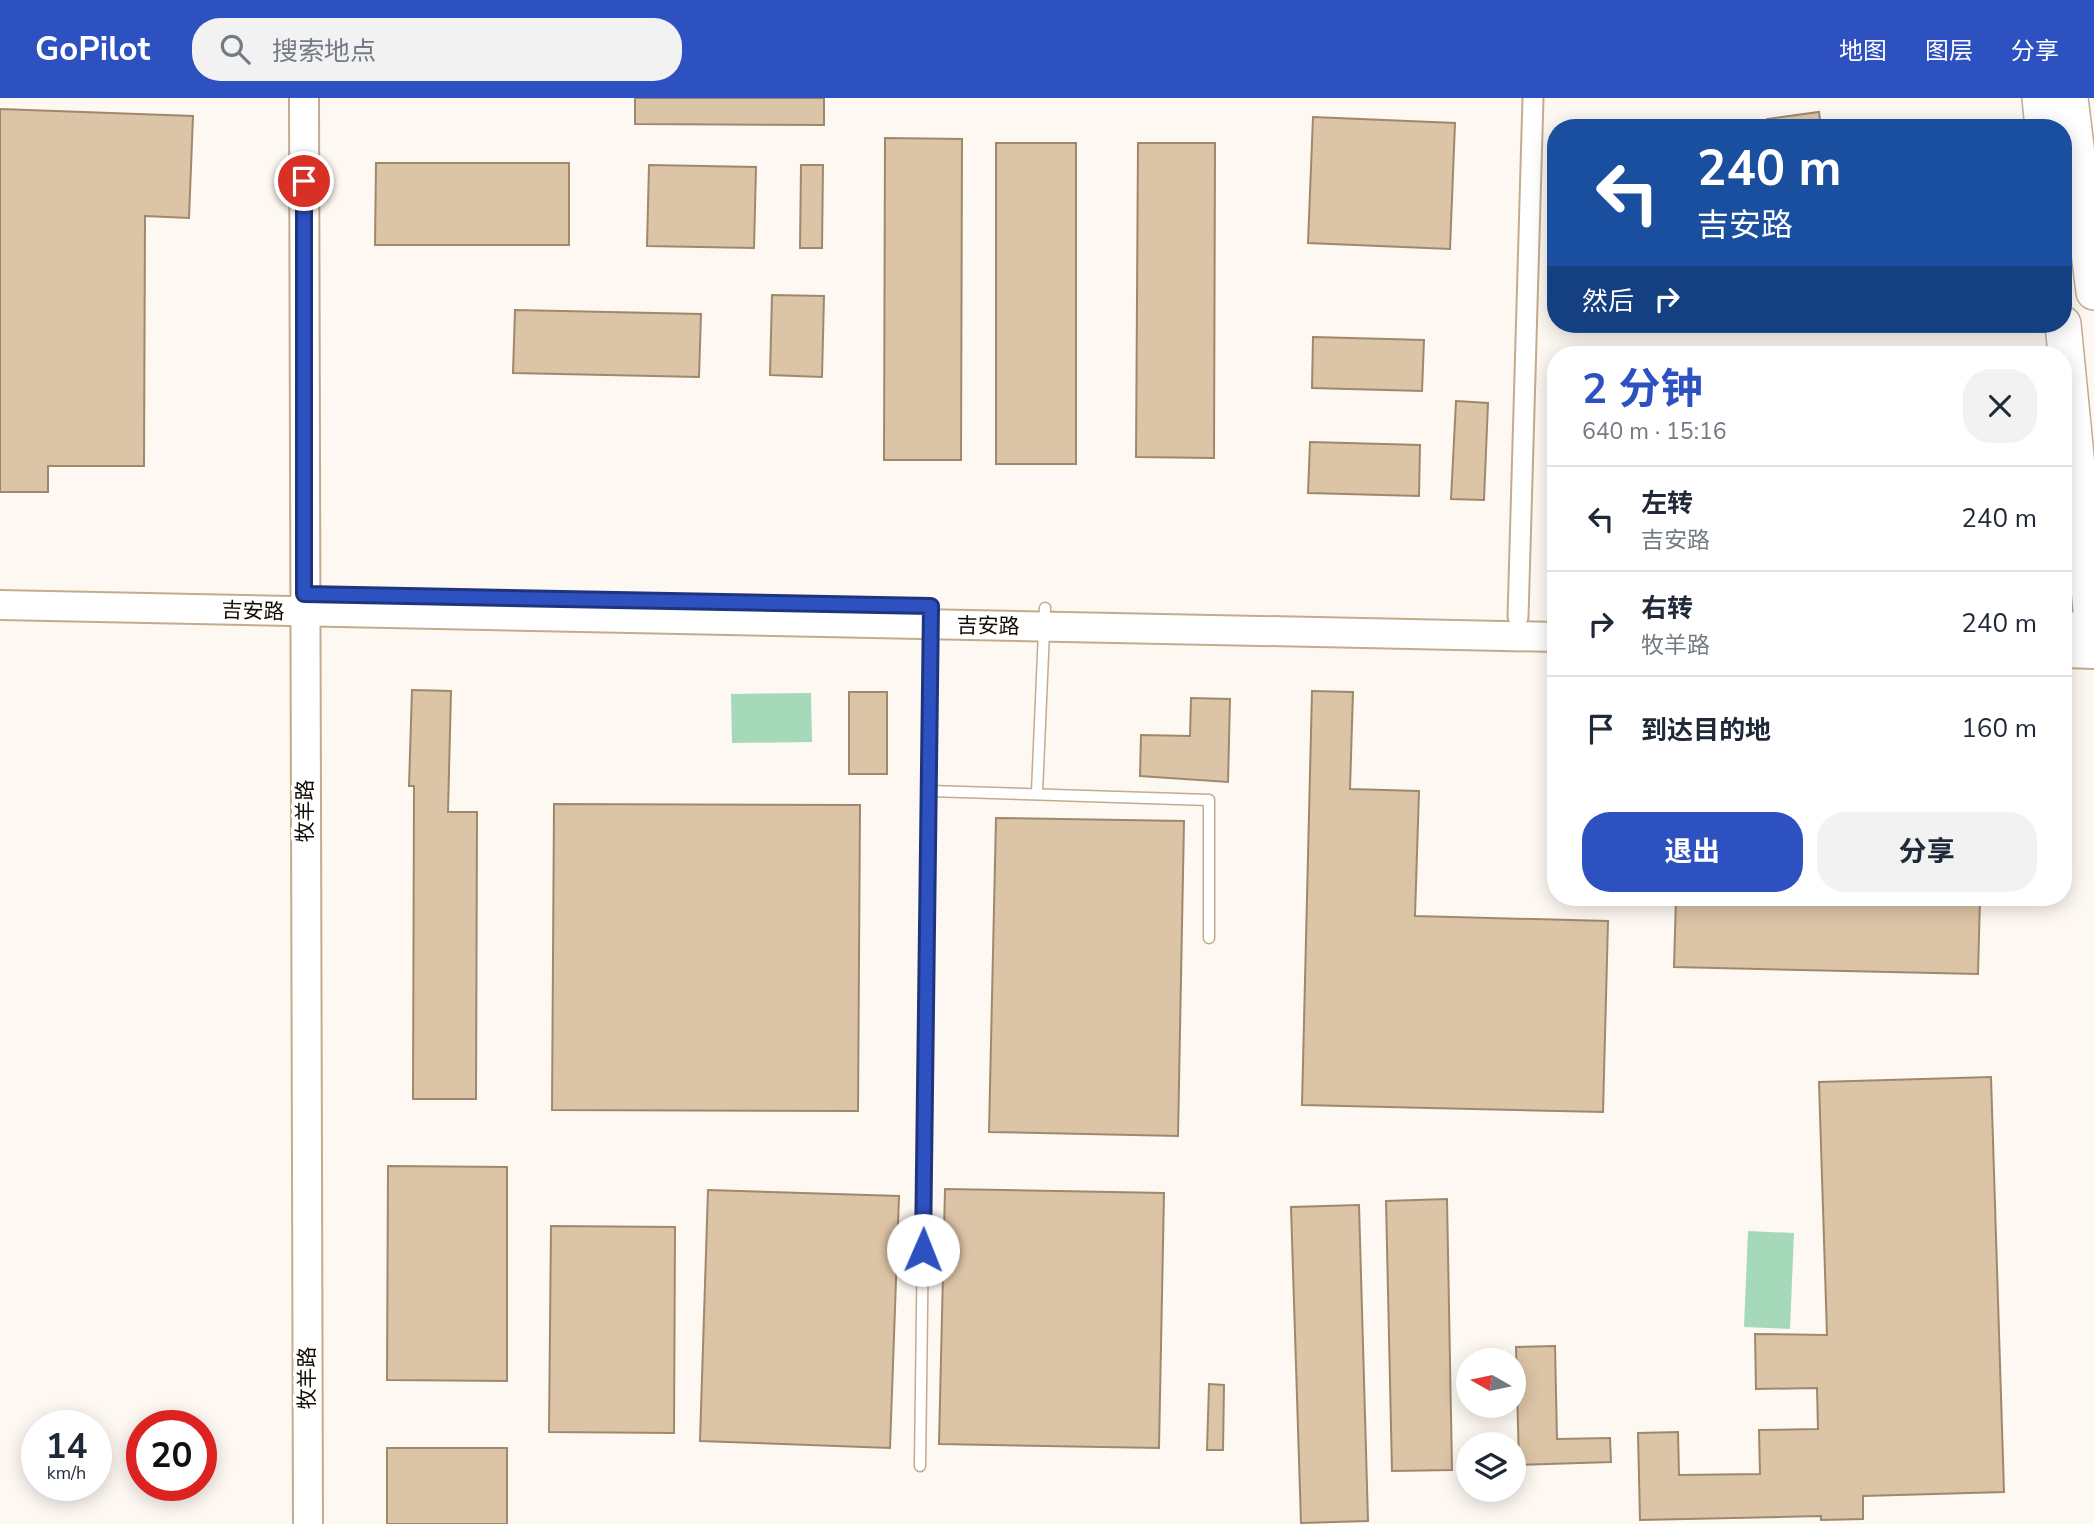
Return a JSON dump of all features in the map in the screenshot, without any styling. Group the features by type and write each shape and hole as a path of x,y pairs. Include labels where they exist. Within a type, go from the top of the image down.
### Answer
{"highway":[{"path":"2040,98 2042,119"},
{"path":"2070,98 2094,292"},
{"path":"2072,436 2088,634"}],"street":[{"name":"牧羊路","path":"304,98 308,1524"},
{"path":"1518,617 1533,98"},
{"name":"吉安路","path":"0,586 304,604"},
{"name":"吉安路","path":"0,605 304,604 931,615 1547,637"},
{"name":"吉安路","path":"1045,618 1547,618"},
{"path":"2072,646 2088,634"}],"lane":[{"path":"920,1466 931,615"},
{"path":"1037,792 1045,618"},
{"path":"929,791 1037,792 1209,800 1209,939"}],"green space":[{"path":"811,693 812,742 732,743 731,694"},
{"path":"1748,1231 1794,1233 1790,1329 1744,1327"}],"building":[{"path":"635,98 824,98 824,125 635,124"},
{"path":"0,109 193,116 189,218 145,216 144,466 48,466 48,492 0,492"},
{"path":"1819,112 1820,119 1767,119"},
{"path":"1313,117 1455,123 1450,249 1308,243"},
{"path":"885,138 962,139 961,460 884,460"},
{"path":"996,143 1076,143 1076,464 996,464"},
{"path":"1138,143 1215,143 1214,458 1136,457"},
{"path":"376,163 569,163 569,245 375,245"},
{"path":"649,165 756,167 754,248 647,246"},
{"path":"801,165 823,165 822,248 800,248"},
{"path":"772,295 824,296 822,377 770,375"},
{"path":"515,310 701,314 699,377 513,373"},
{"path":"1313,337 1424,340 1422,391 1312,388"},
{"path":"1456,401 1488,403 1484,500 1451,499"},
{"path":"1310,442 1420,445 1419,496 1308,493"},
{"path":"412,690 451,691 448,812 477,812 476,1099 413,1099 414,786 409,786"},
{"path":"1312,691 1353,692 1350,789 1419,791 1415,916 1608,921 1603,1112 1302,1105"},
{"path":"849,692 887,692 887,774 849,774"},
{"path":"1191,698 1230,699 1228,782 1140,776 1141,735 1190,736"},
{"path":"554,804 860,805 858,1111 552,1110"},
{"path":"996,818 1184,821 1178,1136 989,1132"},
{"path":"1676,906 1980,906 1978,974 1674,967"},
{"path":"1991,1077 2004,1492 1863,1496 1863,1519 1821,1520 1821,1516 1640,1520 1638,1433 1678,1432 1679,1475 1760,1474 1759,1430 1818,1429 1817,1388 1756,1389 1755,1334 1827,1335 1819,1082"},
{"path":"388,1166 507,1167 507,1381 387,1380"},
{"path":"945,1189 1164,1193 1159,1448 939,1444"},
{"path":"708,1190 899,1196 890,1448 700,1441"},
{"path":"1447,1199 1452,1470 1392,1471 1386,1201"},
{"path":"1359,1205 1368,1521 1301,1523 1291,1207"},
{"path":"551,1226 675,1227 674,1433 549,1432"},
{"path":"1555,1346 1557,1439 1610,1438 1611,1462 1526,1465 1526,1432 1518,1432 1518,1418 1526,1418 1526,1348 1516,1347"},
{"path":"1209,1384 1224,1385 1223,1450 1207,1450"},
{"path":"387,1448 507,1448 507,1524 387,1524"}],"route":[{"path":"304,181 304,594 931,606 923,1250"}]}
